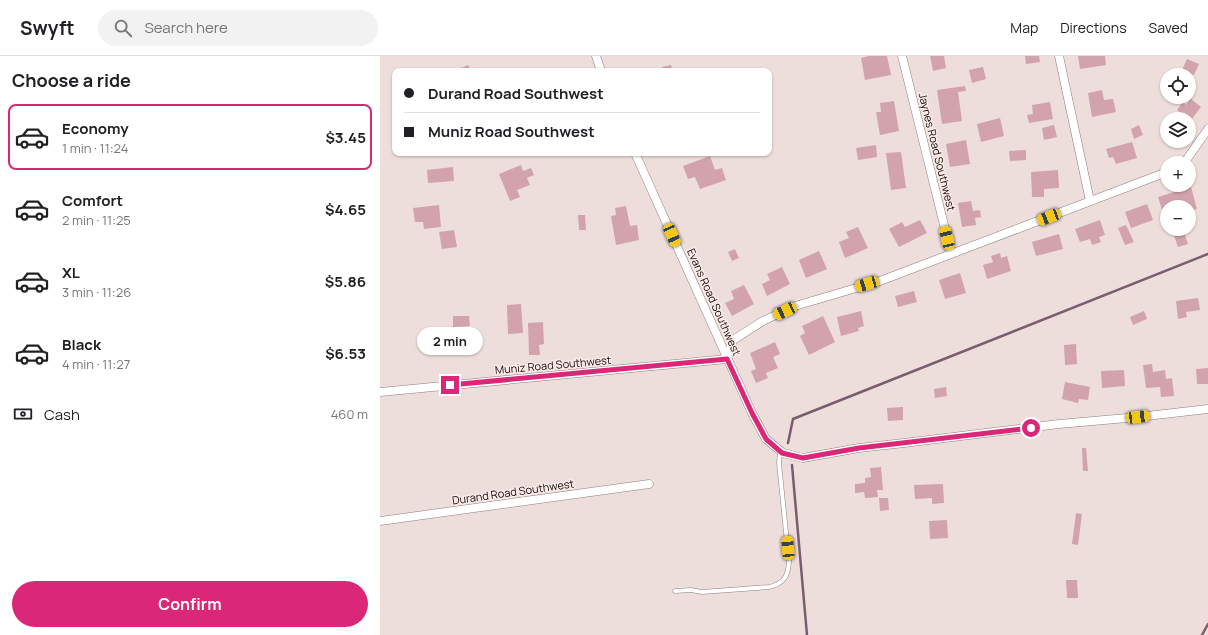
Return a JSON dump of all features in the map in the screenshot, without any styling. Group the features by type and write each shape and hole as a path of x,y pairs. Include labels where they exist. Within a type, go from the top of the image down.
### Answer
{"street":[{"name":"Jaynes Road Southwest","path":"902,56 951,253"},
{"path":"1059,56 1090,201"},
{"path":"598,57 600,68"},
{"path":"1190,156 1208,129"},
{"name":"Evans Road Southwest","path":"636,156 752,413 766,439 781,452"},
{"path":"727,359 733,340 763,321 795,306 880,281 1160,175"},
{"name":"Muniz Road Southwest","path":"380,392 727,359"},
{"path":"781,452 803,458 904,442 1208,409"},
{"name":"Durand Road Southwest","path":"380,521 649,484"}],"lane":[{"path":"675,591 691,590 702,592 769,587 779,585 785,578 789,570 790,562 778,463 781,452"}],"building":[{"path":"869,56 887,56 891,75 865,80 861,58"},
{"path":"930,56 944,56 946,68 933,71"},
{"path":"1025,56 1039,56 1040,62 1026,64"},
{"path":"1078,56 1105,56 1106,65 1080,69"},
{"path":"1187,59 1199,64 1196,71 1196,68 1183,68"},
{"path":"468,65 470,68 461,68"},
{"path":"671,65 672,68 662,68"},
{"path":"983,67 986,79 972,83 969,70"},
{"path":"965,86 966,91 958,92 962,121 942,124 937,90"},
{"path":"1102,90 1104,100 1113,99 1116,112 1092,117 1088,93"},
{"path":"894,101 899,131 880,135 876,112 881,112 880,103"},
{"path":"1050,102 1053,119 1029,123 1027,115 1033,114 1032,105"},
{"path":"1196,103 1201,107 1196,114 1196,112 1180,112 1177,110 1182,104 1186,105"},
{"path":"1000,118 1004,136 981,142 977,124"},
{"path":"1054,125 1057,137 1044,140 1042,128"},
{"path":"1139,125 1143,135 1134,139 1131,129"},
{"path":"966,140 970,164 950,167 946,144"},
{"path":"1132,142 1137,158 1116,164 1113,157 1109,158 1106,149"},
{"path":"876,145 877,157 858,160 856,148"},
{"path":"1026,150 1026,160 1010,161 1009,151"},
{"path":"901,152 906,188 891,190 886,153"},
{"path":"710,156 715,170 722,168 726,180 700,189 695,177 688,179 683,166"},
{"path":"521,165 523,171 531,168 534,175 527,178 530,185 517,190 520,197 510,201 499,174"},
{"path":"453,167 454,181 428,183 427,170"},
{"path":"1058,170 1059,188 1044,189 1044,197 1032,197 1031,172"},
{"path":"1174,192 1192,192 1195,200 1160,200 1160,204 1158,197"},
{"path":"971,201 973,211 980,210 981,217 975,218 976,225 962,227 958,203"},
{"path":"1147,204 1153,220 1131,228 1125,212"},
{"path":"439,205 441,227 424,229 423,222 415,222 413,208"},
{"path":"626,206 630,226 637,225 639,240 616,245 611,216 616,215 615,208"},
{"path":"578,215 585,215 586,230 579,230"},
{"path":"920,220 927,233 899,247 889,229 902,222 905,227"},
{"path":"1100,220 1105,235 1099,237 1101,242 1092,245 1090,239 1080,242 1075,229"},
{"path":"1126,225 1134,242 1125,245 1118,228"},
{"path":"858,227 868,248 845,258 839,242 849,238 846,232"},
{"path":"454,230 457,247 442,249 439,232"},
{"path":"1059,234 1063,249 1036,256 1032,242"},
{"path":"1174,236 1185,236 1188,244 1178,247"},
{"path":"735,249 739,258 732,261 728,252"},
{"path":"819,251 827,269 806,278 799,260"},
{"path":"1000,253 1001,258 1007,256 1011,271 987,279 983,265 993,262 991,256"},
{"path":"782,267 790,284 767,296 762,284 770,280 767,274"},
{"path":"960,273 966,293 945,299 939,280"},
{"path":"744,285 754,304 732,316 725,303 734,299 731,291"},
{"path":"914,291 917,302 898,307 895,296"},
{"path":"1198,298 1200,310 1186,312 1187,317 1178,319 1176,301"},
{"path":"521,304 523,333 508,334 507,305"},
{"path":"861,311 864,326 858,328 859,331 841,336 837,317"},
{"path":"1144,311 1147,319 1133,325 1130,317"},
{"path":"453,316 469,316 470,326 453,327"},
{"path":"823,316 835,342 809,355 800,336 805,333 802,326"},
{"path":"543,322 544,344 539,345 540,355 529,355 528,323"},
{"path":"775,342 780,354 773,357 778,368 766,373 768,378 756,383 751,371 756,369 750,353"},
{"path":"1076,344 1077,364 1065,365 1064,345"},
{"path":"1152,364 1153,372 1165,370 1166,379 1172,378 1174,396 1161,397 1160,387 1146,388 1143,365"},
{"path":"1208,368 1208,384 1197,384 1196,369"},
{"path":"1124,370 1125,386 1102,388 1101,371"},
{"path":"1065,382 1090,387 1088,400 1079,399 1078,403 1062,399"},
{"path":"946,387 947,396 935,398 934,389"},
{"path":"903,407 903,420 888,421 887,408"},
{"path":"1082,448 1086,448 1088,471 1083,471"},
{"path":"881,467 883,490 877,490 878,497 865,498 864,492 855,493 855,484 865,483 865,478 871,477 870,468"},
{"path":"943,484 944,503 932,504 932,498 915,499 914,485"},
{"path":"879,498 888,498 889,510 880,511"},
{"path":"1076,513 1082,514 1078,545 1072,544"},
{"path":"947,520 948,538 930,539 929,521"},
{"path":"1066,580 1077,580 1078,598 1067,598"}],"waterway":[{"path":"788,443 793,419 1208,254"},
{"path":"792,465 807,635"},
{"path":"1202,635 1208,624"}],"route":[{"path":"450,385 727,359 766,439 782,453 803,458 904,442 1031,428"}]}
